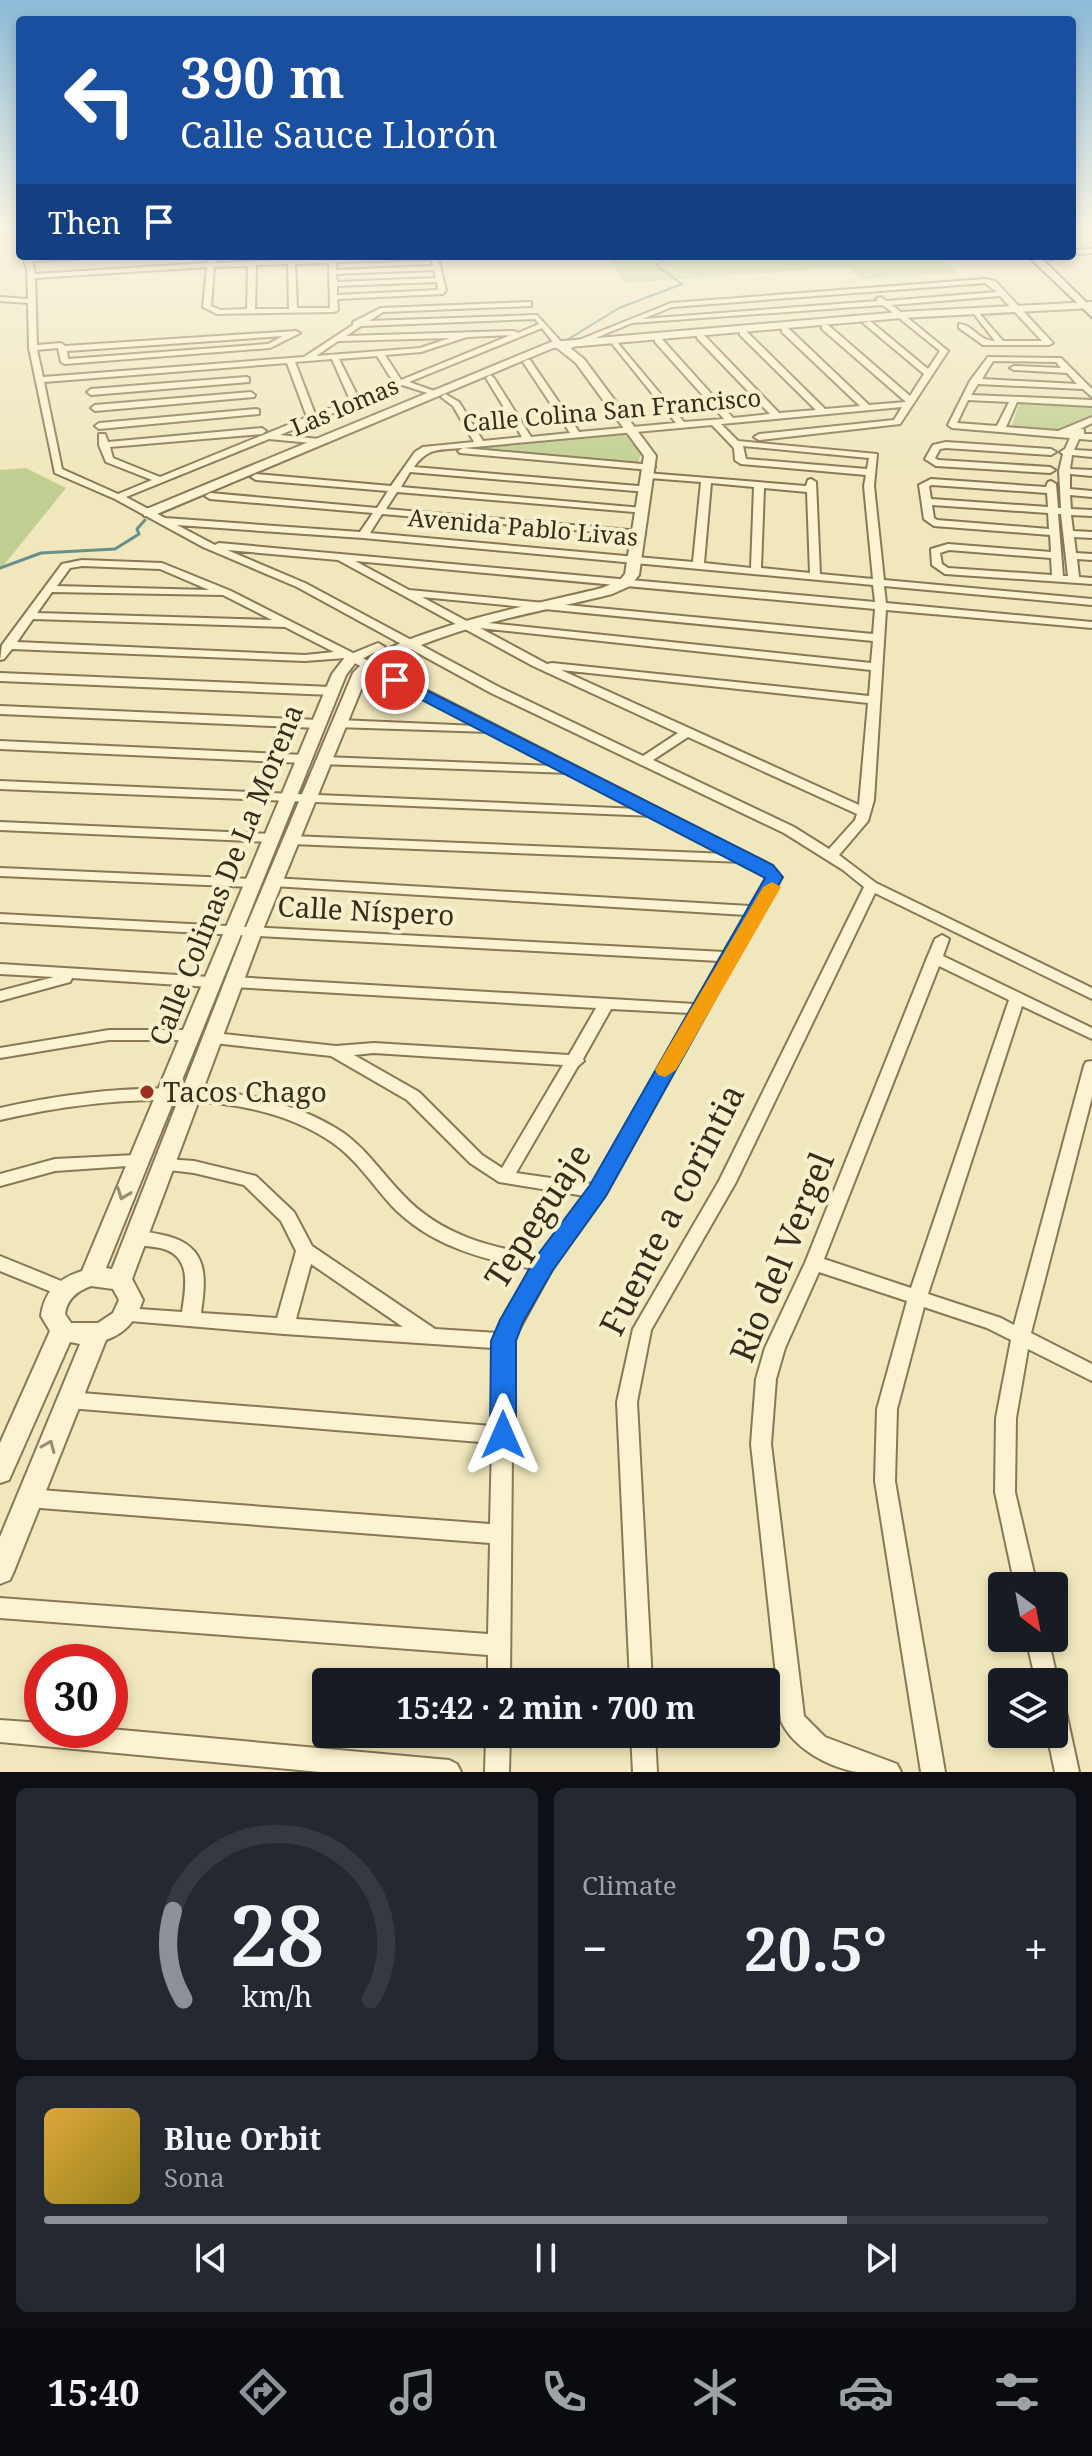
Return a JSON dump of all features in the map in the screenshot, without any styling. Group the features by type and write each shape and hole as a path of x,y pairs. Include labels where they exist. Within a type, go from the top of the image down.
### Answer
{"street":[{"path":"31,312 35,361 58,471 118,497 207,545 301,585 413,641 495,690 646,759 789,830 871,886 1092,994"},
{"path":"280,312 305,312"},
{"path":"307,359 356,324 381,312"},
{"path":"8,645 353,660 413,641 554,606 625,583 632,575 636,560 650,456 580,361 533,312"},
{"path":"566,345 653,312"},
{"path":"619,324 767,312"},
{"path":"733,441 894,423 944,349 897,312"},
{"path":"566,345 990,312"},
{"path":"1010,312 962,326 981,342 1049,343 1020,312"},
{"path":"566,345 825,327 904,317 982,318"},
{"path":"982,318 1002,344"},
{"path":"356,324 540,321"},
{"path":"118,497 264,434 312,418 523,333 540,321"},
{"path":"867,323 929,374"},
{"path":"825,327 910,403"},
{"path":"785,330 866,407"},
{"path":"33,348 61,345 65,362 270,346 296,333 62,349"},
{"path":"334,339 523,333"},
{"path":"743,333 822,411"},
{"path":"40,380 421,350 468,334"},
{"path":"700,336 776,415"},
{"path":"658,340 730,420"},
{"path":"616,343 681,424"},
{"name":"Las lomas","path":"156,518 319,442 490,378 566,345"},
{"name":"Las lomas","path":"156,518 566,345"},
{"path":"421,350 435,368"},
{"path":"379,353 391,376 401,383 456,404 480,444"},
{"path":"334,356 355,401"},
{"path":"1088,391 1056,359 994,358 974,381 952,425 1092,437"},
{"path":"290,360 312,418"},
{"path":"527,362 576,435"},
{"path":"242,364 264,434"},
{"path":"86,376 104,445 112,462 160,480"},
{"path":"490,378 528,439"},
{"path":"91,392 246,380"},
{"path":"974,381 1088,391"},
{"path":"95,408 251,395"},
{"path":"965,397 1092,403"},
{"path":"1000,430 1014,400"},
{"name":"Calle Colina San Francisco","path":"363,535 418,454 431,448 910,403"},
{"path":"99,426 256,412"},
{"path":"1058,579 1051,452 1060,434 1092,420"},
{"path":"713,421 733,441 744,462 869,472"},
{"path":"1074,580 1065,452 1074,435 1092,426"},
{"path":"104,445 264,434 319,442"},
{"path":"733,441 870,454 875,458 869,472 881,607 864,812 831,856"},
{"path":"1050,470 936,463 930,459 936,447 946,445 1051,452"},
{"path":"431,448 650,471 706,481 810,489"},
{"path":"1065,452 1092,454"},
{"path":"813,468 810,489 815,577"},
{"path":"407,469 647,489"},
{"path":"1064,471 1092,473"},
{"path":"256,477 643,511"},
{"path":"698,567 706,481"},
{"path":"1052,490 928,482 924,485 929,519 938,524 1054,532"},
{"path":"756,572 759,485"},
{"path":"1066,492 1092,494"},
{"path":"210,496 640,534"},
{"path":"926,502 1092,513"},
{"name":"Avenida Pablo Livas","path":"156,518 981,593"},
{"path":"1069,534 1092,535"},
{"name":"Avenida Pablo Livas","path":"207,545 994,617"},
{"path":"1056,555 948,547 935,551 937,565 945,571 1092,581"},
{"path":"1071,556 1092,557"},
{"path":"339,557 404,593 474,626 537,664 864,812"},
{"path":"0,657 66,566 82,563 162,566 227,593 745,859"},
{"path":"48,589 227,593"},
{"path":"404,593 879,638"},
{"path":"981,593 1092,602"},
{"path":"981,593 1036,602 1045,610 1039,616 1001,614 994,617"},
{"path":"1038,598 1092,624"},
{"path":"1066,623 1092,612"},
{"path":"29,616 284,624"},
{"path":"994,617 1092,624"},
{"path":"474,626 877,667"},
{"name":"Calle Colinas De La Morena","path":"314,760 319,724 339,674 353,660"},
{"name":"Calle Colinas De La Morena","path":"91,1277 252,883 281,839 314,760 339,724 355,681 353,660"},
{"path":"537,664 874,700"},
{"path":"0,677 332,691"},
{"path":"0,710 319,724"},
{"path":"339,724 491,731"},
{"path":"646,759 689,731"},
{"path":"0,745 571,770"},
{"path":"0,785 655,814"},
{"path":"0,826 745,859"},
{"name":"Calle Colinas De La Morena","path":"119,1281 273,882 281,839"},
{"name":"Tepeguaje","path":"499,1668 503,1341 545,1264 598,1191 774,882 772,873 745,859"},
{"path":"0,872 252,883"},
{"path":"273,882 755,911"},
{"name":"Fuente a corintia","path":"640,1668 627,1402 636,1347 642,1329 727,1182 871,886"},
{"name":"Calle Níspero","path":"0,918 729,957"},
{"name":"Rio del Vergel","path":"889,1772 817,1746 793,1721 761,1444 761,1409 775,1348 814,1263 942,939"},
{"path":"934,958 1092,1034"},
{"path":"0,969 210,982"},
{"path":"0,996 79,976"},
{"path":"234,982 699,1009"},
{"path":"933,1772 885,1481 887,1409 918,1295 1017,998"},
{"path":"505,1178 576,1061 607,1003"},
{"path":"0,1053 109,1035 190,1035"},
{"path":"214,1038 335,1051 374,1048 576,1061"},
{"path":"335,1051 413,1096 476,1159 505,1178 598,1191"},
{"path":"1023,1572 1005,1492 1003,1451 1021,1335 1092,1066"},
{"path":"0,1114 94,1095 252,1102 316,1124 361,1158 426,1227 486,1254 545,1264"},
{"path":"0,1180 55,1165 136,1161"},
{"path":"166,1165 194,1167 250,1180 288,1217 305,1251 430,1335"},
{"path":"135,1238 174,1243 189,1253 197,1277 190,1320"},
{"path":"284,1327 305,1251"},
{"path":"0,1263 64,1290"},
{"path":"814,1263 918,1295 1021,1335 1092,1373"},
{"path":"125,1315 130,1292 119,1281 91,1277 64,1290 53,1307 53,1316 63,1330 84,1336 96,1334 125,1315 503,1341"},
{"path":"0,1472 63,1330"},
{"path":"0,1571 96,1334"},
{"path":"69,1400 503,1435"},
{"path":"27,1498 500,1534"},
{"path":"0,1608 500,1645"},
{"path":"0,1731 449,1772"},
{"path":"497,1772 498,1748"},
{"path":"644,1748 645,1772"},
{"path":"1062,1748 1067,1772"}],"green space":[{"path":"1020,402 1092,405 1092,416 1055,430 1011,427"},
{"path":"623,432 641,454 637,465 450,449"},
{"path":"26,468 66,488 0,570 0,470"}],"waterway":[{"path":"567,340 613,312"},
{"path":"419,404 431,399"},
{"path":"161,513 423,402"},
{"path":"0,568 41,553 115,549 139,534 137,529 145,520"}],"slow traffic":[{"path":"665,1070 755,911 772,887"}],"place":[{"name":"Tacos Chago","path":"147,1092"}],"route":[{"path":"395,680 767,869 774,877 771,889 755,911 598,1191 545,1264 512,1320 503,1341 503,1435"}]}
